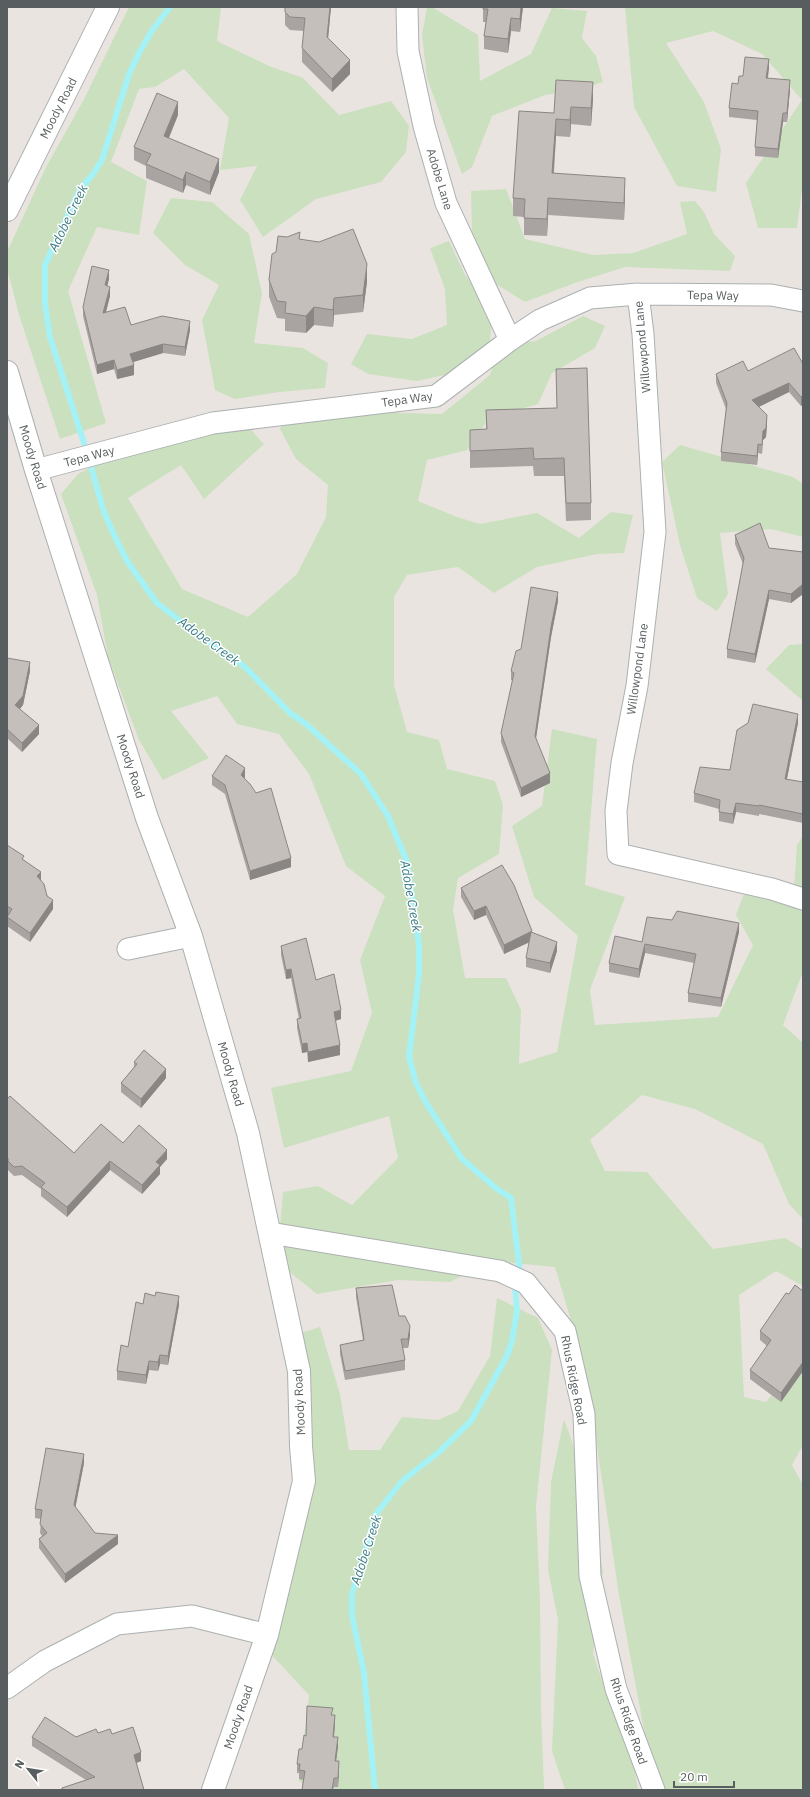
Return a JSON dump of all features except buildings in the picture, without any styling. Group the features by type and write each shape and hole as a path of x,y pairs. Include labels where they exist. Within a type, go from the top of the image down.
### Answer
{"street":[{"name":"Moody Road","path":"7,210 108,7"},
{"name":"Adobe Lane","path":"407,7 408,51 424,126 446,203 510,340"},
{"name":"Tepa Way","path":"36,470 213,423 436,396 510,340 540,320 590,298 638,294 772,296 803,301"},
{"name":"Willowpond Lane","path":"638,294 643,334 655,532 637,686 622,763 616,811 618,854 781,891 803,899"},
{"name":"Moody Road","path":"7,372 36,470 147,818 190,936 248,1133 299,1371 301,1446 304,1482 267,1634 213,1790"},
{"path":"128,949 190,936"},
{"name":"Rhus Ridge Road","path":"270,1233 500,1270 526,1283 565,1331 584,1414 590,1576 616,1689 654,1790"},
{"path":"7,1688 45,1661 118,1624 192,1616 267,1634"}],"green space":[{"path":"129,7 221,7 217,41 269,66 303,78 339,115 391,101 409,126 406,152 381,182 316,199 263,237 240,200 257,166 220,170 229,118 184,69 155,87 139,89 111,162 147,181 139,235 97,227 68,291 106,423 60,439 20,318 7,269 7,252 45,169 84,99"},
{"path":"427,7 432,7 478,35 480,81 531,54 552,8 587,11 582,38 596,56 603,82 578,90 545,95 492,116 472,167 462,174 427,78 422,35"},
{"path":"625,7 803,7 803,181 797,228 758,228 746,183 802,100 762,54 713,31 666,43 704,102 721,149 716,192 677,186 634,107"},
{"path":"506,189 525,239 593,255 633,253 687,234 680,202 695,201 704,212 714,234 735,256 730,271 625,267 575,283 525,302 496,284 472,234 471,191"},
{"path":"171,198 212,202 249,234 262,293 254,343 303,348 328,363 325,388 279,392 235,399 215,390 202,320 219,285 185,265 153,233"},
{"path":"449,241 465,275 484,298 492,321 489,350 454,373 417,381 368,374 351,364 367,334 412,339 447,325 445,289 430,248"},
{"path":"583,316 605,326 595,348 552,373 538,404 489,418 467,450 427,460 418,501 457,517 480,524 537,513 579,538 611,512 633,515 624,553 597,554 537,567 494,593 458,567 407,575 394,597 394,685 407,732 439,740 447,769 495,781 503,805 499,854 458,878 453,910 465,978 506,978 521,1010 519,1064 557,1052 578,936 534,897 512,826 542,806 552,729 597,739 585,885 625,897 590,990 595,1025 718,1017 753,945 736,915 745,891 794,889 797,845 803,836 803,971 783,1025 803,1043 803,1219 789,1204 763,1144 695,1109 642,1095 590,1140 605,1171 647,1172 713,1249 785,1238 803,1249 803,1286 776,1271 739,1295 744,1397 766,1402 798,1365 803,1362 803,1445 792,1465 803,1485 803,1790 655,1790 619,1595 594,1426 580,1370 570,1317 555,1267 491,1261 450,1282 398,1280 317,1294 277,1262 283,1192 318,1186 352,1205 398,1158 389,1116 284,1148 271,1088 351,1071 372,1013 360,960 385,896 346,866 309,774 279,734 237,724 217,696 171,711 209,758 163,780 139,740 108,657 97,595 61,494 78,474 147,437 241,419 264,444 204,499 181,465 128,498 182,589 248,617 297,574 326,517 328,485 296,459 280,429 289,411 366,404 400,413 442,414 490,375 499,345 536,341"},
{"path":"680,445 793,477 803,484 803,537 771,529 720,533 728,594 717,611 697,598 680,545 662,462"},
{"path":"803,644 803,701 766,669 789,645"},
{"path":"497,1298 538,1318 552,1350 536,1506 540,1601 541,1710 544,1790 312,1790 299,1781 309,1695 268,1651 314,1490 298,1334 320,1327 340,1394 349,1450 380,1450 402,1417 438,1420 458,1411 490,1356"},
{"path":"564,1419 586,1481 603,1571 593,1654 614,1715 634,1765 638,1790 565,1790 552,1751 558,1620 548,1569 551,1482"}],"waterway":[{"name":"Adobe Creek","path":"84,443 50,337 45,304 45,265 79,191 102,160 129,74 139,53 151,32 170,7"},
{"name":"Adobe Creek","path":"89,460 104,512 115,537 127,561 157,603 201,637 231,656 246,668 290,713 306,724 361,774 388,816 407,862 419,944 419,974 409,1057 416,1083 425,1101 462,1159 497,1189 511,1198 520,1272"},
{"name":"Adobe Creek","path":"375,1790 364,1673 352,1615 352,1594 376,1514 402,1481 439,1452 471,1421 507,1356 512,1341 517,1311 515,1286"}]}
